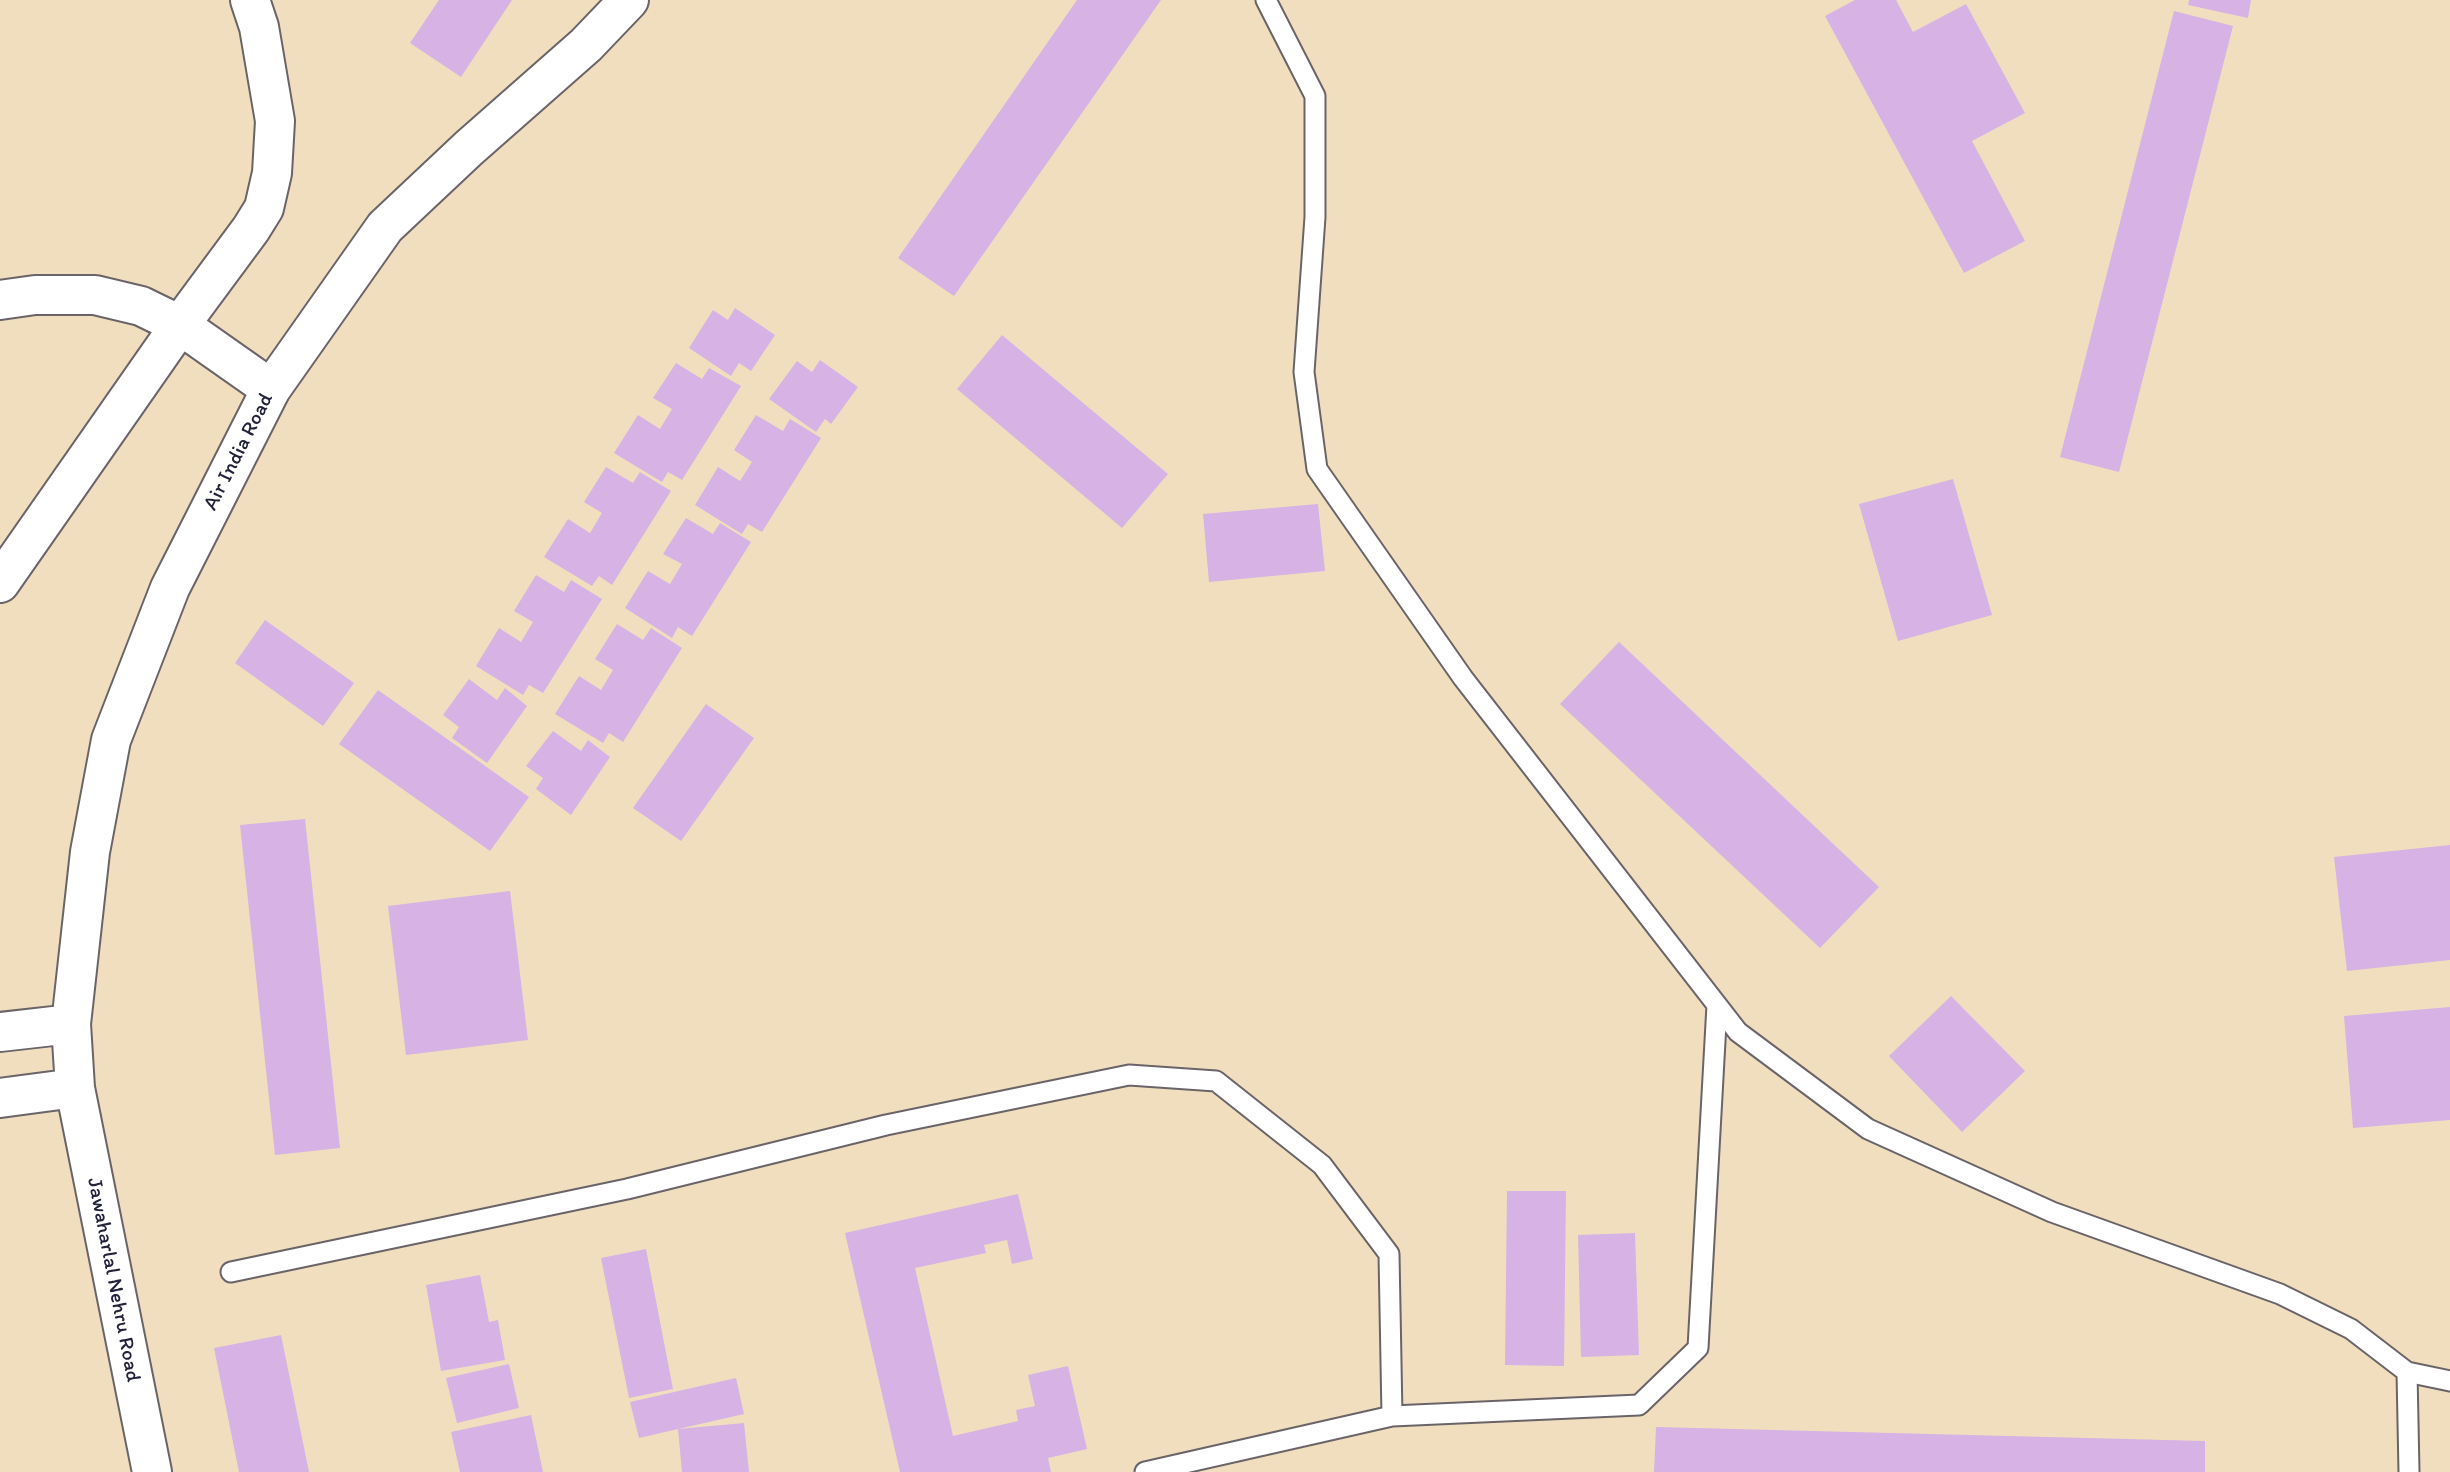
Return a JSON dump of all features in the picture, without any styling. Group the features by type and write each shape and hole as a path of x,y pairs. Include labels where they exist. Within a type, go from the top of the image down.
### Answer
{"street":[{"path":"0,583 264,208 272,173 275,121 259,27 250,0"},
{"name":"Air India Road","path":"71,1024 90,852 111,740 170,588 271,389 385,227 469,148 586,45 629,0"},
{"path":"0,300 35,295 95,295 141,306 180,325 271,389"},
{"path":"0,1032 71,1024"},
{"name":"Jawaharlal Nehru Road","path":"71,1024 75,1088 152,1472"},
{"path":"0,1098 75,1088"}],"lane":[{"path":"1266,0 1315,96 1315,217 1304,372 1317,469 1463,678 1738,1032 1868,1129 2053,1212 2280,1294 2351,1329 2407,1372 2450,1381"},
{"path":"1145,1472 1392,1416 1639,1405 1698,1348 1717,1005"},
{"path":"231,1272 626,1189 886,1125 1129,1075 1216,1081 1322,1166 1389,1254 1392,1416"},
{"path":"2407,1372 2409,1472"}],"building":[{"path":"439,0 512,0 461,77 410,43"},
{"path":"1077,0 1161,0 954,296 898,258"},
{"path":"1855,0 1896,0 1913,32 1966,4 2025,113 1972,141 2025,241 1964,273 1825,16"},
{"path":"2189,0 2251,0 2248,18 2188,5"},
{"path":"2174,11 2233,26 2119,472 2060,457"},
{"path":"735,308 775,335 751,371 739,363 731,376 689,348 713,310 728,320"},
{"path":"1002,335 1168,474 1122,528 957,389"},
{"path":"820,360 858,387 831,424 825,419 816,432 769,399 797,361 812,372"},
{"path":"676,363 702,379 709,368 741,386 682,480 668,472 662,482 614,453 638,415 660,429 672,409 653,398"},
{"path":"756,415 783,431 790,419 821,438 762,532 748,524 742,534 695,505 718,467 740,481 752,462 734,450"},
{"path":"606,467 633,483 640,472 671,491 612,585 599,576 592,586 544,557 568,519 590,533 602,513 584,502"},
{"path":"1953,479 1992,615 1898,641 1859,504"},
{"path":"1318,504 1325,571 1209,582 1203,514"},
{"path":"686,518 713,534 720,523 751,542 692,636 678,627 672,638 625,608 648,571 670,584 682,564 663,554"},
{"path":"536,575 564,592 571,580 602,599 543,693 529,685 523,695 476,666 499,628 521,642 533,622 514,611"},
{"path":"265,620 354,683 323,726 235,663"},
{"path":"617,624 643,640 651,628 682,648 623,742 609,733 603,743 555,714 579,676 601,690 613,670 595,659"},
{"path":"1619,642 1879,887 1820,948 1560,704"},
{"path":"469,679 497,700 505,688 527,706 487,763 452,738 459,727 443,715"},
{"path":"378,690 529,797 490,851 339,744"},
{"path":"706,704 754,738 681,841 633,808"},
{"path":"553,731 581,751 588,740 610,757 571,815 536,789 543,778 526,766"},
{"path":"305,819 340,1148 275,1155 240,825"},
{"path":"2450,845 2450,960 2347,971 2334,857"},
{"path":"510,891 528,1040 406,1055 388,906"},
{"path":"1951,996 2025,1071 1962,1132 1889,1056"},
{"path":"2450,1007 2450,1120 2353,1128 2344,1016"},
{"path":"1507,1191 1566,1191 1564,1366 1505,1365"},
{"path":"1018,1194 1033,1259 1012,1264 1007,1240 984,1245 986,1253 915,1268 953,1436 1018,1421 1016,1410 1035,1406 1028,1375 1068,1366 1087,1449 1048,1458 1051,1472 900,1472 845,1233"},
{"path":"1635,1233 1639,1355 1581,1357 1578,1235"},
{"path":"646,1249 673,1389 629,1398 601,1258"},
{"path":"480,1275 489,1322 498,1320 505,1360 441,1371 426,1285"},
{"path":"281,1335 309,1472 239,1472 214,1348"},
{"path":"509,1364 519,1408 457,1423 446,1378"},
{"path":"736,1378 744,1414 639,1438 630,1402"},
{"path":"531,1415 543,1472 460,1472 451,1432"},
{"path":"744,1423 749,1472 682,1472 678,1429"},
{"path":"1656,1427 2205,1441 2205,1472 1654,1472"}]}
